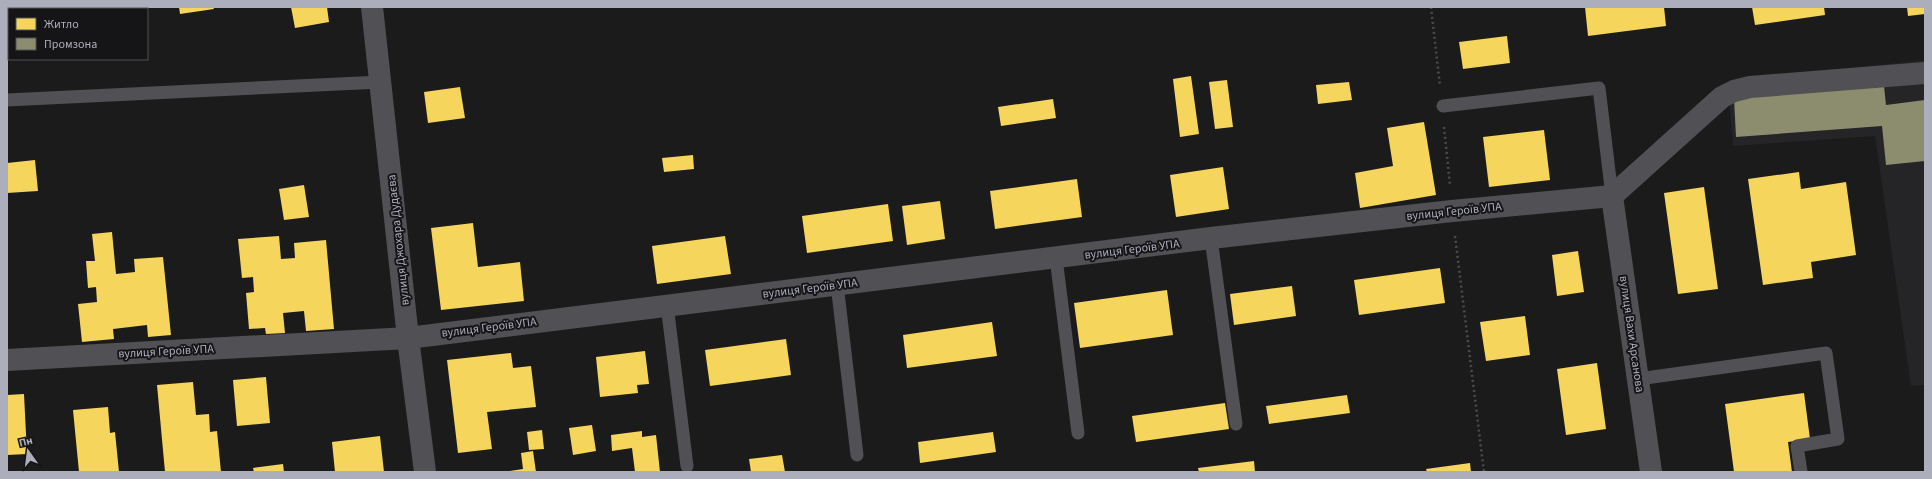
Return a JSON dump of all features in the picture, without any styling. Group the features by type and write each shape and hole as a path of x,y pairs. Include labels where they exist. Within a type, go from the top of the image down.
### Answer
{"street":[{"name":"вулиця Джохара Дудаєва","path":"372,7 408,338 425,472"},
{"path":"1612,196 1722,97 1734,91 1750,87 1925,73"},
{"name":"вулиця Героїв УПА","path":"7,360 408,338 1210,238 1452,211 1612,196"},
{"name":"вулиця Вахи Арсанова","path":"1612,196 1651,472"}],"lane":[{"path":"7,100 381,82"},
{"path":"1442,106 1599,88 1612,196"},
{"path":"1210,238 1236,424"},
{"path":"1056,258 1078,434"},
{"path":"837,284 857,454"},
{"path":"667,305 686,466"},
{"path":"1638,379 1826,353 1838,439 1797,446 1801,472"}],"path":[{"path":"1432,7 1452,211 1484,472"}],"shaded area":[{"path":"1925,60 1925,385 1911,386 1875,136 1733,146 1728,82"}],"building: Житло":[{"path":"71,7 114,7 114,8"},
{"path":"179,7 213,7 214,9 180,14"},
{"path":"291,7 327,7 329,22 295,28"},
{"path":"1585,7 1664,7 1666,26 1588,36"},
{"path":"1752,7 1824,7 1825,15 1755,25"},
{"path":"1907,7 1925,7 1925,14 1908,16"},
{"path":"7,16 8,32 7,32"},
{"path":"1507,36 1510,63 1463,69 1459,42"},
{"path":"1191,76 1199,134 1180,137 1173,79"},
{"path":"1227,80 1233,127 1215,129 1209,82"},
{"path":"1349,82 1352,100 1318,104 1316,85"},
{"path":"460,87 465,118 428,123 424,92"},
{"path":"1053,99 1056,118 1001,126 998,107"},
{"path":"1424,122 1436,195 1360,208 1355,173 1393,166 1387,128"},
{"path":"1544,130 1550,180 1489,187 1483,137"},
{"path":"693,155 694,169 664,172 662,158"},
{"path":"35,160 38,191 7,193 7,163"},
{"path":"1223,167 1229,209 1176,217 1170,175"},
{"path":"1799,172 1801,189 1846,182 1856,255 1811,262 1813,278 1763,285 1748,179"},
{"path":"1077,179 1082,217 995,229 990,191"},
{"path":"304,185 309,217 284,220 279,189"},
{"path":"1704,187 1718,289 1678,294 1664,193"},
{"path":"940,201 945,239 907,245 902,206"},
{"path":"888,204 893,241 807,253 802,216"},
{"path":"473,223 478,267 520,262 524,301 441,310 431,228"},
{"path":"112,232 116,274 135,272 134,259 163,257 171,335 148,337 147,325 113,329 114,339 82,342 78,304 97,302 96,287 88,288 86,261 95,261 92,234"},
{"path":"279,236 281,259 295,258 294,243 326,240 334,329 306,331 304,311 283,313 285,333 266,334 265,328 249,329 246,293 254,292 253,277 242,278 238,239"},
{"path":"725,236 731,274 657,284 652,246"},
{"path":"1578,251 1584,292 1557,296 1552,255"},
{"path":"1440,268 1445,303 1359,315 1354,280"},
{"path":"1292,286 1296,316 1234,325 1230,294"},
{"path":"1167,290 1173,335 1080,348 1074,303"},
{"path":"1525,316 1530,355 1486,361 1480,322"},
{"path":"992,322 997,356 907,368 903,335"},
{"path":"786,339 791,375 710,386 705,350"},
{"path":"645,351 649,384 637,385 638,393 600,397 596,357"},
{"path":"511,353 513,368 531,366 536,407 487,412 492,449 458,453 447,360"},
{"path":"1597,363 1606,429 1566,435 1557,369"},
{"path":"266,377 270,423 237,426 233,380"},
{"path":"193,382 196,415 209,414 210,432 217,431 221,472 165,472 157,385"},
{"path":"1804,393 1810,439 1788,442 1792,472 1734,472 1725,404"},
{"path":"24,394 27,454 7,455 7,395"},
{"path":"1347,395 1350,413 1269,424 1266,406"},
{"path":"1225,403 1229,429 1136,442 1132,416"},
{"path":"108,407 110,433 115,432 119,472 79,472 73,410"},
{"path":"592,425 596,451 573,455 569,428"},
{"path":"542,430 544,449 529,450 527,432"},
{"path":"642,431 642,437 656,435 660,472 635,472 632,448 612,451 611,435"},
{"path":"993,432 996,452 920,463 918,442"},
{"path":"380,436 384,472 335,472 332,442"},
{"path":"533,451 536,472 504,472 523,469 521,453"},
{"path":"782,455 785,472 751,472 749,459"},
{"path":"1254,461 1255,472 1199,472 1198,468"},
{"path":"1470,463 1471,472 1427,472 1426,469"},
{"path":"283,464 284,472 254,472 253,468"}],"building: Промзона":[{"path":"1884,86 1886,105 1925,100 1925,161 1886,165 1882,126 1736,137 1734,98"}]}
